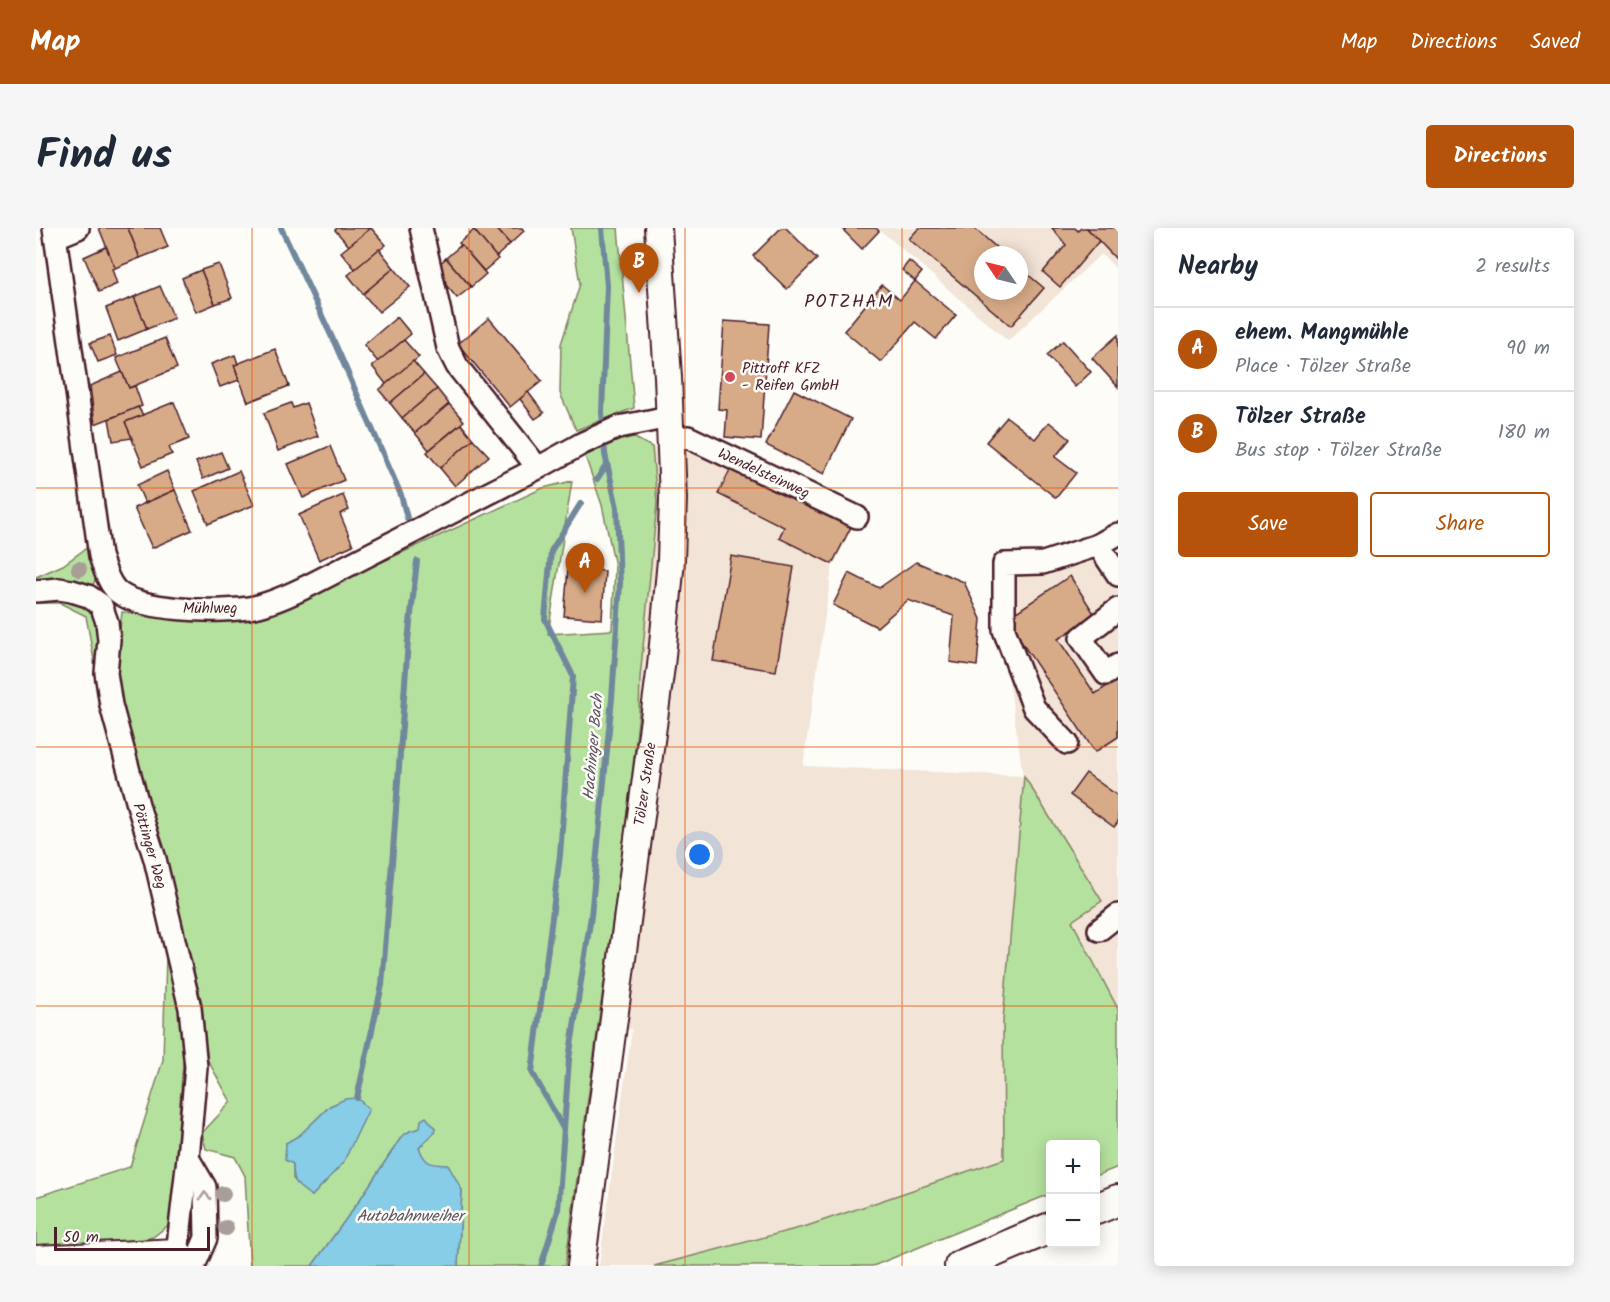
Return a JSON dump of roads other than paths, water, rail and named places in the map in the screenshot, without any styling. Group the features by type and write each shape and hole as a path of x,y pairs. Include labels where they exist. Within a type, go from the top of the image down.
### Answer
{"highway":[{"path":"1100,1207 1118,1200"},
{"path":"960,1266 1046,1230"},
{"path":"36,1261 187,1262"}],"main road":[{"name":"Tölzer Straße","path":"580,1266 661,666 671,560 673,499 658,228"}],"street":[{"path":"36,591 59,589 109,598 107,576 100,556 55,232 78,228"},
{"path":"421,228 448,348 458,366 538,468"},
{"name":"Mühlweg","path":"109,598 128,599 156,606 218,611 254,607 290,595 583,443 619,427 670,428"},
{"name":"Wendelsteinweg","path":"670,428 857,517"},
{"path":"1067,743 1034,708 1004,630 1005,564 1043,563 1098,545 1118,534"},
{"path":"1098,545 1118,575"},
{"name":"Pöttinger Weg","path":"109,598 106,673 111,705 155,859 190,1008 196,1067 188,1158 187,1262"},
{"path":"1118,609 1081,638 1106,674 1118,665"},
{"path":"1099,930 1118,915"}],"water":[{"path":"357,1098 369,1109 343,1163 312,1196 296,1183 293,1164 285,1160 286,1143 300,1135 330,1106 345,1099"},
{"name":"Autobahnweiher","path":"426,1117 435,1128 434,1133 419,1148 424,1158 430,1163 448,1165 462,1190 458,1266 312,1266 402,1136 420,1128 421,1120"}],"waterway":[{"path":"281,228 401,495 407,518"},
{"name":"Hachinger Bach","path":"541,1266 558,1211 569,1059 591,916 612,698 620,584 617,508 605,454 602,412 607,286 602,228"},
{"path":"597,479 607,464"},
{"path":"564,1130 532,1072 560,855 573,676 545,619 551,551 581,503"},
{"path":"357,1098 382,985 408,641 417,561"}],"place":[{"name":"Tölzer Straße","path":"639,293"},
{"name":"Pittroff KFZ - Reifen GmbH","path":"730,377"},
{"name":"ehem. Mangmühle","path":"585,593"}],"district":[{"name":"POTZHAM","path":"849,301"}]}
